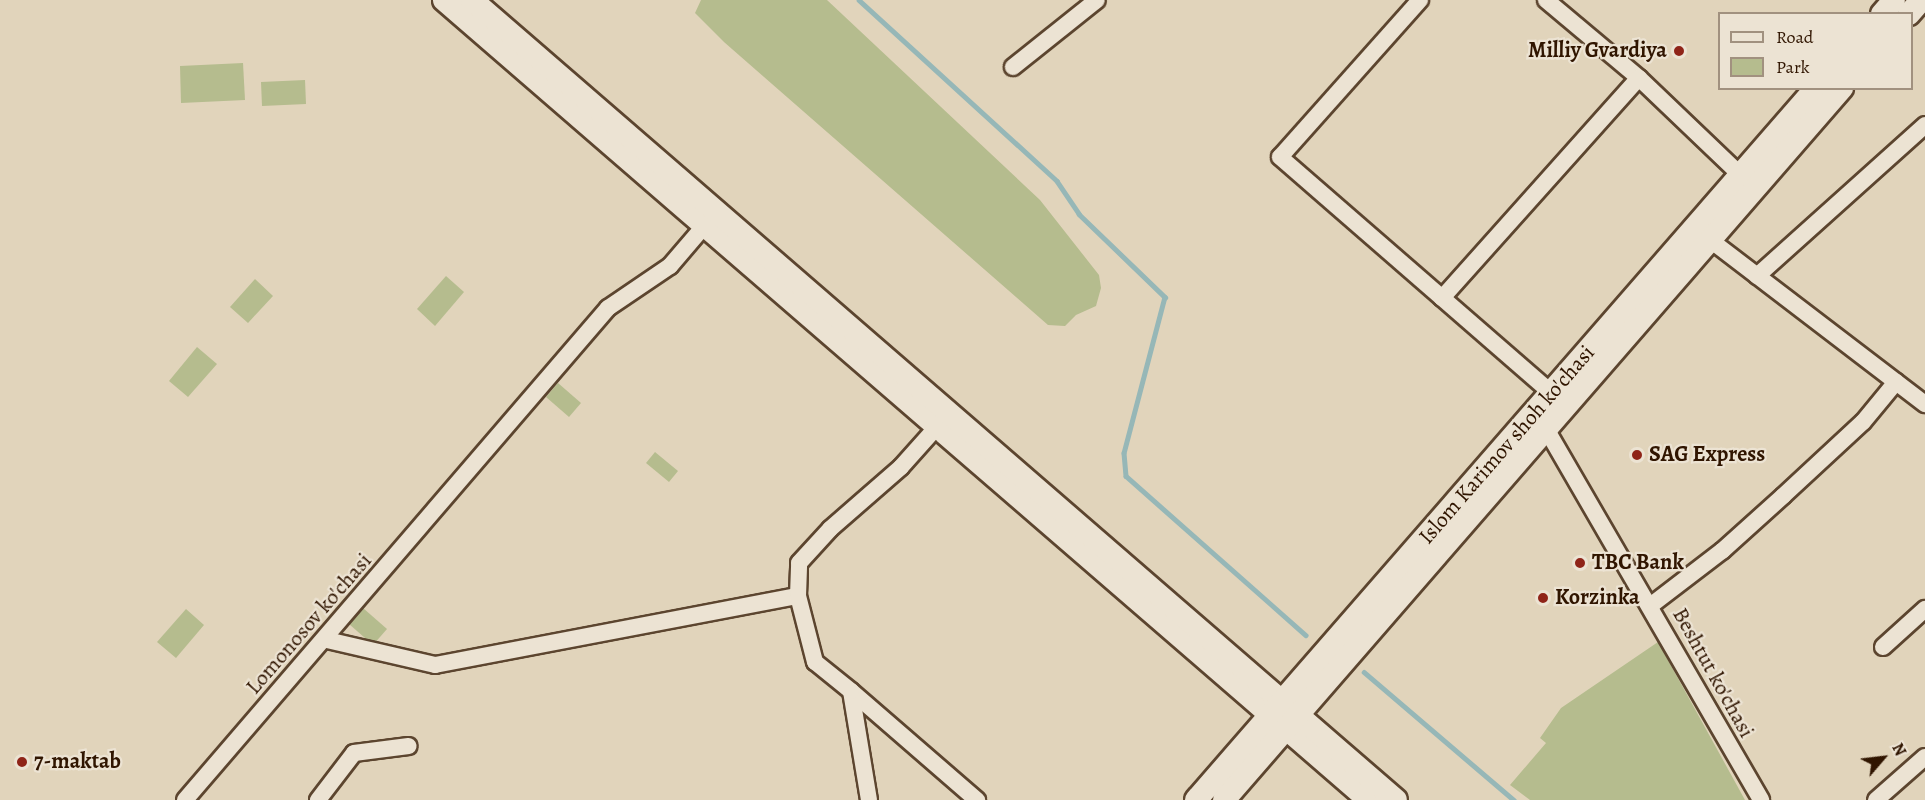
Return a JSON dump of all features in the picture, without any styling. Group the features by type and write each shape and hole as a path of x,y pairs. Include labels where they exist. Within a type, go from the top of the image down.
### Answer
{"main road":[{"path":"444,0 711,219 1285,714 1396,800"},
{"path":"472,0 711,219"},
{"path":"1884,12 1894,0"},
{"path":"1911,12 1921,0"},
{"name":"Islom Karimov shoh ko'chasi","path":"1224,800 1285,714 1746,180 1814,90"},
{"name":"Islom Karimov shoh ko'chasi","path":"1196,800 1285,714 1545,427 1558,398 1709,239 1746,180 1840,90"},
{"path":"1285,714 1369,800"}],"street":[{"path":"1013,67 1097,0"},
{"path":"1420,0 1280,157 1558,398"},
{"path":"1546,0 1639,78 1746,180"},
{"path":"1442,298 1639,78"},
{"path":"1757,276 1925,125"},
{"name":"Lomonosov ko'chasi","path":"185,800 327,640 608,308 670,266 711,219"},
{"path":"1709,239 1925,404"},
{"name":"Beshtut ko'chasi","path":"1761,800 1650,606 1722,551 1783,496 1863,422 1896,382"},
{"path":"944,420 799,562 798,597 815,662 977,800"},
{"path":"1545,427 1650,606"},
{"path":"327,640 435,665 798,597"},
{"path":"1883,647 1925,609"},
{"path":"851,691 869,800"},
{"path":"318,800 354,753 409,746"},
{"path":"1876,800 1925,757"}],"green space":[{"path":"701,0 827,0 1040,200 1099,275 1101,288 1096,306 1076,315 1065,326 1048,325 724,42 695,13"},
{"path":"243,63 245,100 181,103 180,66"},
{"path":"305,80 306,104 262,106 261,82"},
{"path":"446,276 464,292 435,326 417,309"},
{"path":"255,279 273,296 248,323 230,307"},
{"path":"197,347 217,364 188,397 169,381"},
{"path":"558,383 581,403 569,417 546,397"},
{"path":"655,452 678,471 669,482 646,463"},
{"path":"363,608 387,629 373,645 349,624"},
{"path":"186,609 204,625 176,658 157,642"},
{"path":"1658,642 1745,800 1530,800 1510,785 1546,743 1540,738 1561,708"}],"waterway":[{"path":"859,0 1057,181 1079,214 1165,297 1124,453 1126,476 1306,635"},
{"path":"1364,672 1514,800"}],"place":[{"name":"Milliy Gvardiya","path":"1679,51"},
{"name":"SAG Express","path":"1637,455"},
{"name":"TBC Bank","path":"1580,563"},
{"name":"Korzinka","path":"1543,598"},
{"name":"7-maktab","path":"22,762"}]}
